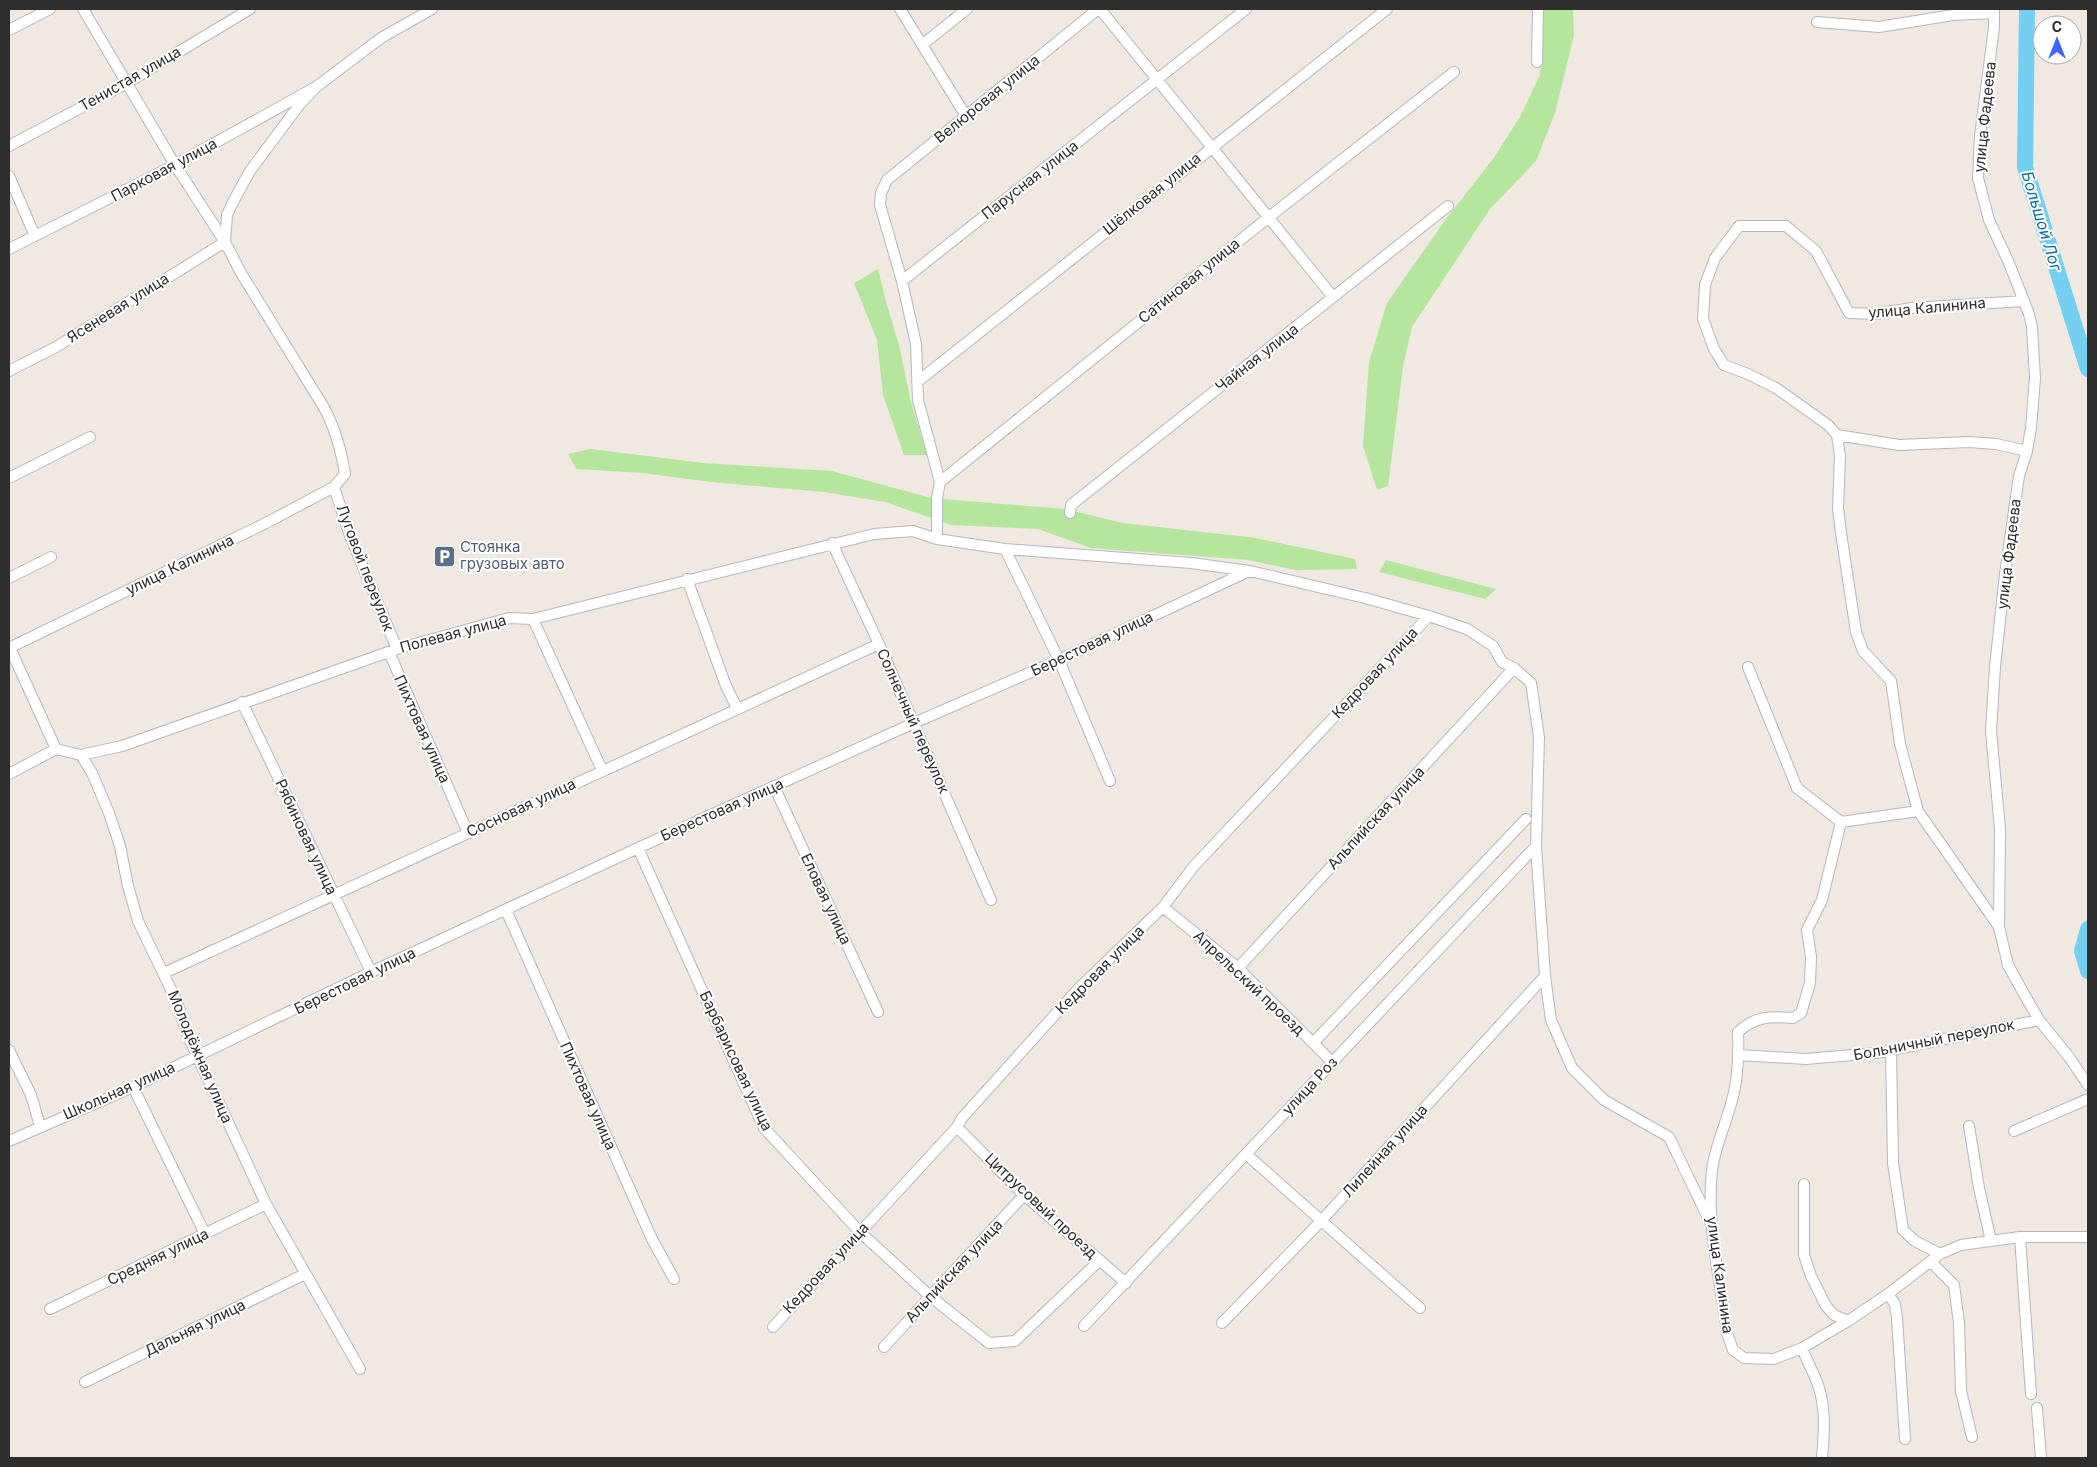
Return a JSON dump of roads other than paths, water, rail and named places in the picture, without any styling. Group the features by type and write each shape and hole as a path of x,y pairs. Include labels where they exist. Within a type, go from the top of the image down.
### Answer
{"street":[{"path":"9,30 50,9"},
{"path":"83,9 175,165 225,242"},
{"name":"Тенистая улица","path":"9,146 127,83 250,9"},
{"path":"225,242 228,215 250,171 286,122 316,87 381,38 432,9"},
{"path":"900,9 966,116"},
{"path":"922,45 967,9"},
{"path":"1099,9 1333,297"},
{"name":"Велюровая улица","path":"902,280 880,206 881,193 887,180 1099,9"},
{"name":"Парусная улица","path":"902,280 1246,9"},
{"name":"Шёлковая улица","path":"917,382 1387,9"},
{"path":"1537,62 1538,9"},
{"path":"1816,22 1879,27 1953,15 1994,11"},
{"name":"улица Фадеева","path":"1994,11 1980,136 1978,178 1989,220 2024,301 2032,327 2035,378 2027,451 2019,476 2005,574 1994,685 1992,731 2000,829 1999,927 2008,964 2039,1020 2069,1056 2088,1085"},
{"name":"Сатиновая улица","path":"940,482 1269,217 1454,72"},
{"name":"Парковая улица","path":"9,249 175,165 316,87"},
{"path":"9,176 35,236"},
{"name":"Чайная улица","path":"1070,513 1071,506 1448,206"},
{"name":"улица Калинина","path":"1837,435 1828,425 1776,388 1724,365 1714,349 1703,319 1705,285 1715,258 1739,226 1786,226 1816,251 1849,313 1875,314 1912,308 2024,301"},
{"name":"улица Калинина","path":"9,648 266,523 334,486 344,474 339,445 330,418 225,242"},
{"name":"Ясеневая улица","path":"9,371 56,347 225,242"},
{"path":"902,280 916,344 918,400 940,482 937,498 937,539"},
{"path":"1999,927 1918,812 1900,744 1891,680 1863,651 1856,632 1838,508 1840,458 1837,435 1899,444 1969,442 1996,444 2027,451"},
{"path":"9,478 90,437"},
{"name":"Луговой переулок","path":"334,486 393,650"},
{"name":"Полевая улица","path":"81,755 122,746 393,650 509,618 533,619 687,579 874,534 913,531 937,539 1004,549 1191,563 1250,571 1366,598 1429,616 1467,629 1493,646 1502,662 1514,668 1531,683 1539,737 1536,846 1545,976 1551,1020 1572,1068 1604,1100 1669,1136 1710,1222"},
{"name":"Солнечный переулок","path":"832,543 914,722 991,900"},
{"path":"1004,549 1059,660 1110,781"},
{"path":"9,578 51,557"},
{"name":"Берестовая улица","path":"197,1056 371,972 638,848 914,722 1059,660 1250,571"},
{"path":"687,579 726,686 737,708"},
{"name":"Кедровая улица","path":"773,1327 957,1127 962,1118 1079,988 1163,906 1194,866 1429,616"},
{"path":"533,619 602,770"},
{"name":"Сосновая улица","path":"164,973 879,644"},
{"path":"9,648 56,749"},
{"name":"Пихтовая улица","path":"393,650 468,833"},
{"path":"1748,667 1797,788 1841,822 1918,812"},
{"name":"Альпийская улица","path":"1238,968 1514,668"},
{"name":"Рябиновая улица","path":"242,702 371,972"},
{"path":"9,774 56,749 81,755"},
{"name":"Молодёжная улица","path":"81,755 92,773 109,813 120,846 128,886 138,920 164,973 197,1056 266,1204 360,1369"},
{"name":"Еловая улица","path":"774,786 878,1012"},
{"name":"улица Роз","path":"1312,1043 1526,820"},
{"name":"улица Калинина","path":"1802,1348 1774,1359 1744,1358 1733,1350 1727,1333 1710,1222 1712,1169 1732,1102 1739,1055 1738,1032 1748,1023 1771,1016 1793,1018 1801,1013 1810,984 1811,957 1807,930 1822,900 1841,822"},
{"name":"улица Роз","path":"1084,1326 1536,846"},
{"name":"Барбарисовая улица","path":"638,848 764,1128 860,1232 931,1297 990,1343 1015,1341 1100,1260"},
{"name":"Апрельский проезд","path":"1163,906 1238,968 1332,1062"},
{"name":"Пихтовая улица","path":"506,910 652,1239 674,1279"},
{"name":"Лилейная улица","path":"1222,1323 1321,1221 1545,976"},
{"name":"Больничный переулок","path":"1739,1055 1806,1059 1842,1057 1891,1050 2039,1020"},
{"path":"9,1050 30,1095 40,1126"},
{"path":"1891,1050 1892,1163 1903,1230 1915,1241 1940,1254"},
{"name":"Школьная улица","path":"9,1142 40,1126 134,1087 197,1056"},
{"path":"134,1087 205,1234"},
{"path":"2014,1131 2088,1099"},
{"path":"1969,1126 1979,1188 1991,1241"},
{"name":"Цитрусовый проезд","path":"957,1127 1024,1195 1126,1283"},
{"path":"1246,1154 1420,1308"},
{"path":"1804,1184 1804,1255 1811,1276 1826,1306 1834,1315 1848,1320"},
{"name":"Альпийская улица","path":"884,1347 1024,1195"},
{"name":"Средняя улица","path":"50,1309 266,1204"},
{"path":"2020,1237 2031,1394"},
{"path":"1822,1458 1824,1424 1822,1403 1819,1388 1808,1366 1802,1348 1888,1294 1940,1254 1961,1245 2020,1237 2088,1237"},
{"path":"1931,1262 1954,1285 1960,1323 1961,1391 1972,1437"},
{"name":"Дальняя улица","path":"85,1382 305,1274"},
{"path":"1888,1294 1895,1304 1898,1318 1905,1439"},
{"path":"2037,1408 2041,1458"}],"waterway":[{"name":"Большой Лог","path":"2027,9 2025,167 2088,369"},
{"name":"Большой Лог","path":"2088,929 2082,951 2088,971"}],"place":[{"name":"Стоянка грузовых авто","path":"444,556"}]}
